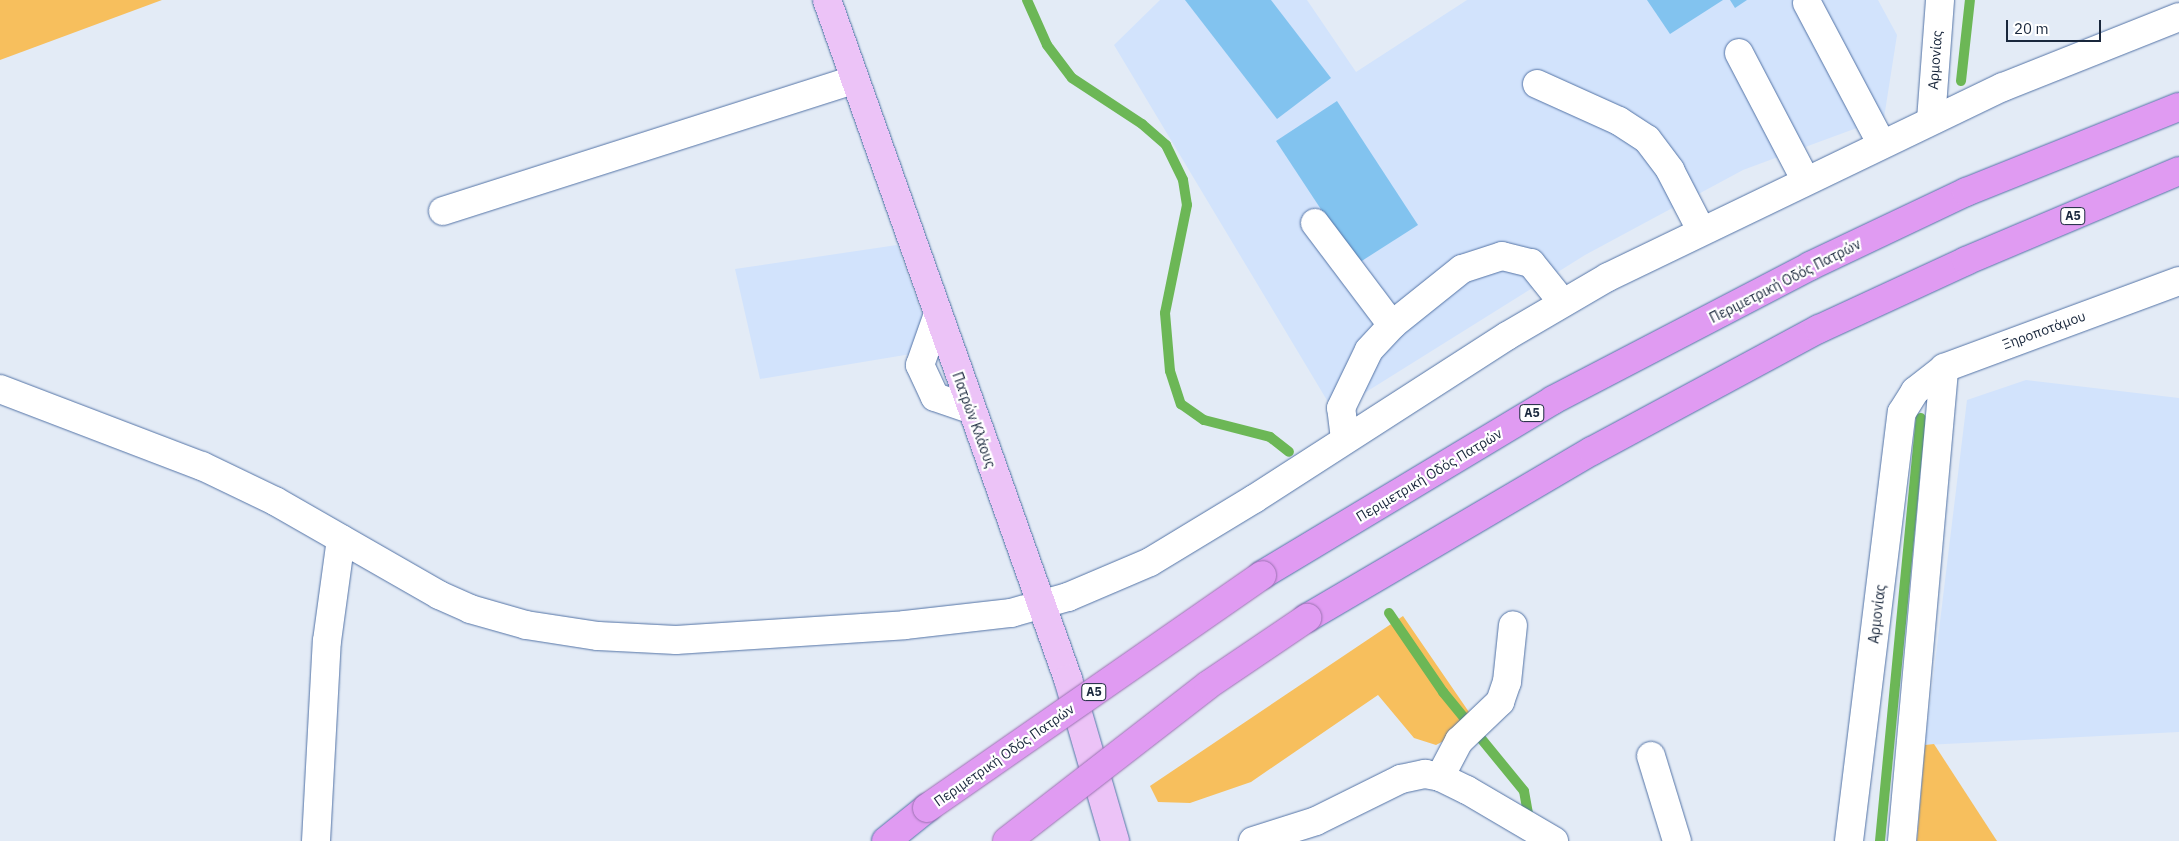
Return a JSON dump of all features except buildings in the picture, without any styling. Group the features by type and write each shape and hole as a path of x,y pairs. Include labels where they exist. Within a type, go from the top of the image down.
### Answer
{"highway":[{"name":"Περιμετρική Οδός Πατρών","path":"886,841 927,808 1262,575 1553,400 1810,266 1966,192 2179,107"},
{"name":"Α5","path":"1007,841 1208,685 1307,618 1592,451 1819,330 1966,261 2179,171"}],"main road":[{"name":"Πατρών Κλάους","path":"827,0 853,80 937,317 1068,679 1115,841"}],"street":[{"name":"Αρμονίας","path":"1930,120 1940,0"},
{"path":"1807,3 1881,143"},
{"path":"0,389 202,466 275,501 418,585 470,609 526,625 633,639 716,639 975,618 1042,605 1150,562 1254,499 1345,438 1563,302 1701,230 1930,120 2003,87 2179,17"},
{"path":"1739,53 1805,179"},
{"path":"443,211 853,80"},
{"path":"1537,84 1619,121 1647,139 1670,170 1701,230"},
{"path":"1315,224 1392,325"},
{"path":"1345,438 1341,408 1369,350 1392,325 1462,269 1502,256 1531,263 1563,302"},
{"name":"Ξηροποτάμου","path":"1915,391 1944,368 2179,281"},
{"path":"1902,841 1944,368"},
{"name":"Αρμονίας","path":"1849,841 1902,412 1915,391"},
{"path":"316,841 327,641 341,539"},
{"path":"1440,777 1459,741 1497,706 1504,694 1512,625"},
{"path":"1651,756 1677,841"},
{"path":"1253,841 1316,821 1406,777 1425,774 1440,777 1522,821 1554,841"}],"shaded area":[{"path":"0,0 162,0 0,60"},
{"path":"1160,0 1307,0 1356,72 1467,0 1878,0 1897,35 1884,118 1743,170 1585,255 1334,412 1114,45"},
{"path":"897,245 935,350 760,379 735,269"},
{"path":"2026,380 2179,398 2179,732 1925,745 1967,400"},
{"path":"1403,616 1471,715 1455,735 1436,745 1414,738 1378,695 1251,782 1190,803 1158,802 1150,786"},
{"path":"1934,744 1997,841 1917,841 1925,745"}],"waterway":[{"path":"1027,0 1047,45 1072,78 1142,124 1166,145 1183,180 1187,205 1165,313 1170,371 1181,404 1204,420 1270,437 1289,452"},
{"path":"1961,81 1970,0"},
{"path":"1880,841 1921,418"},
{"path":"1389,613 1443,692 1524,791 1530,824"}]}
